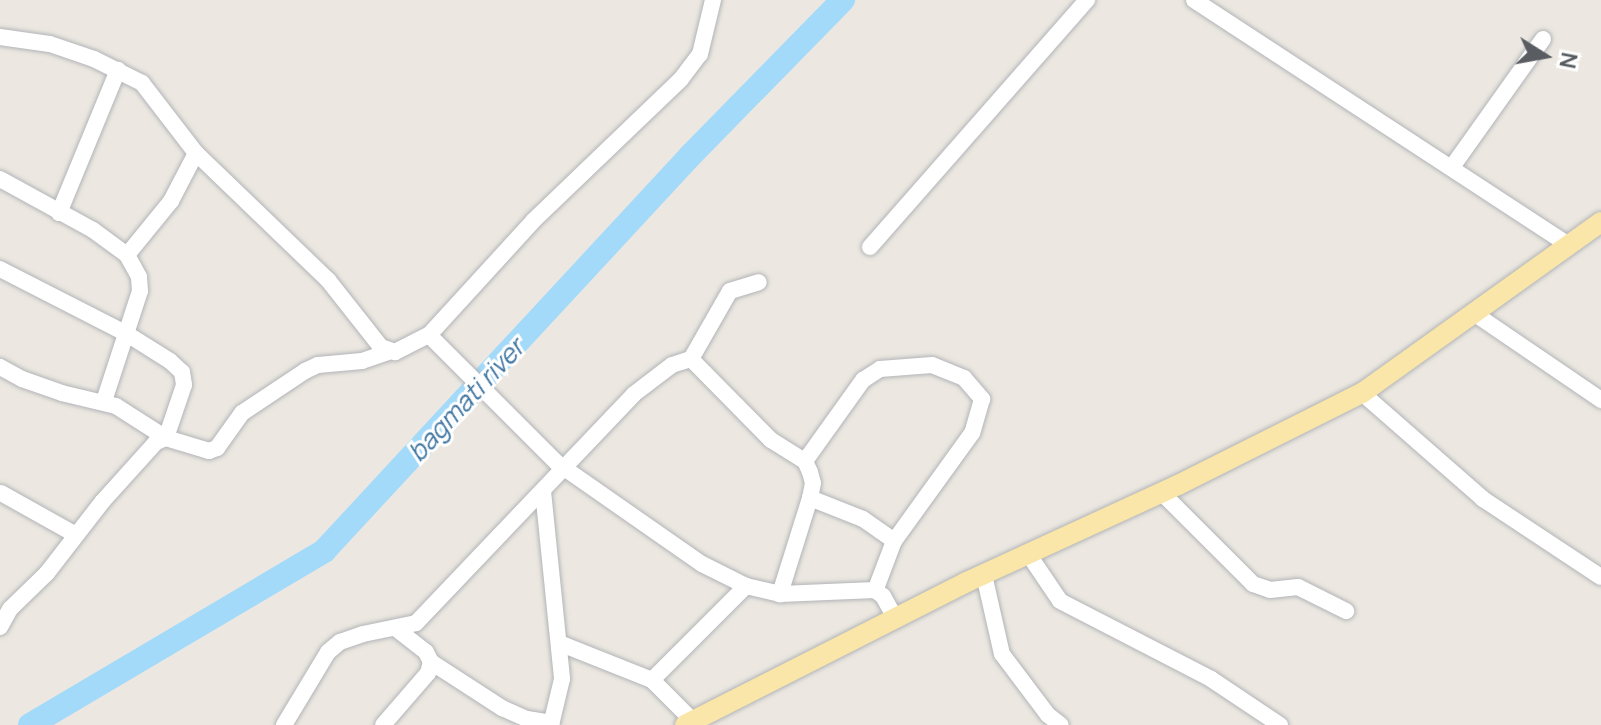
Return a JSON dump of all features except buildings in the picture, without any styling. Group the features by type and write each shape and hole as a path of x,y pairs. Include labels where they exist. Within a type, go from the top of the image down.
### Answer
{"main road":[{"path":"688,723 718,717 895,618 1162,493 1362,393 1601,222"}],"street":[{"path":"0,367 22,379 62,393 104,401 166,438 209,451 217,448 242,413 305,371 318,365 362,361 415,345 429,335 533,221 681,79 700,54 713,0"},
{"path":"870,247 1087,0"},
{"path":"1194,0 1569,245"},
{"path":"0,37 50,44 118,70 142,83 196,153 328,280 388,352"},
{"path":"1452,167 1543,39"},
{"path":"59,213 118,70"},
{"path":"127,255 171,201 196,153"},
{"path":"0,179 93,230 127,255 139,277 140,291 104,401"},
{"path":"0,269 127,334 170,361 184,377 166,438"},
{"path":"284,725 328,652 340,642 363,634 416,623 543,491 561,465 634,394 672,365 691,359 730,291 759,282"},
{"path":"1475,314 1601,400"},
{"path":"429,335 561,465 663,539 746,586 780,594 875,591 883,596 895,618"},
{"path":"691,359 771,440 805,461 813,483 780,594"},
{"path":"805,461 863,380 880,369 932,365 964,378 982,399 972,433 894,541 875,591"},
{"path":"1362,393 1483,499 1601,577"},
{"path":"0,627 10,609 47,573 156,442 166,438"},
{"path":"397,629 426,652 431,662 502,708 527,719 552,724 562,679 543,491"},
{"path":"1,493 76,535"},
{"path":"1162,493 1253,584 1270,590 1298,587 1346,611"},
{"path":"810,498 863,519 894,541"},
{"path":"1029,555 1060,601 1211,679 1280,725"},
{"path":"984,575 1002,654 1051,722"},
{"path":"652,680 746,586"},
{"path":"559,643 652,680 688,723"},
{"path":"383,725 428,673 431,662"}],"waterway":[{"name":"bagmati river","path":"30,725 324,551 690,156 843,0"}]}
